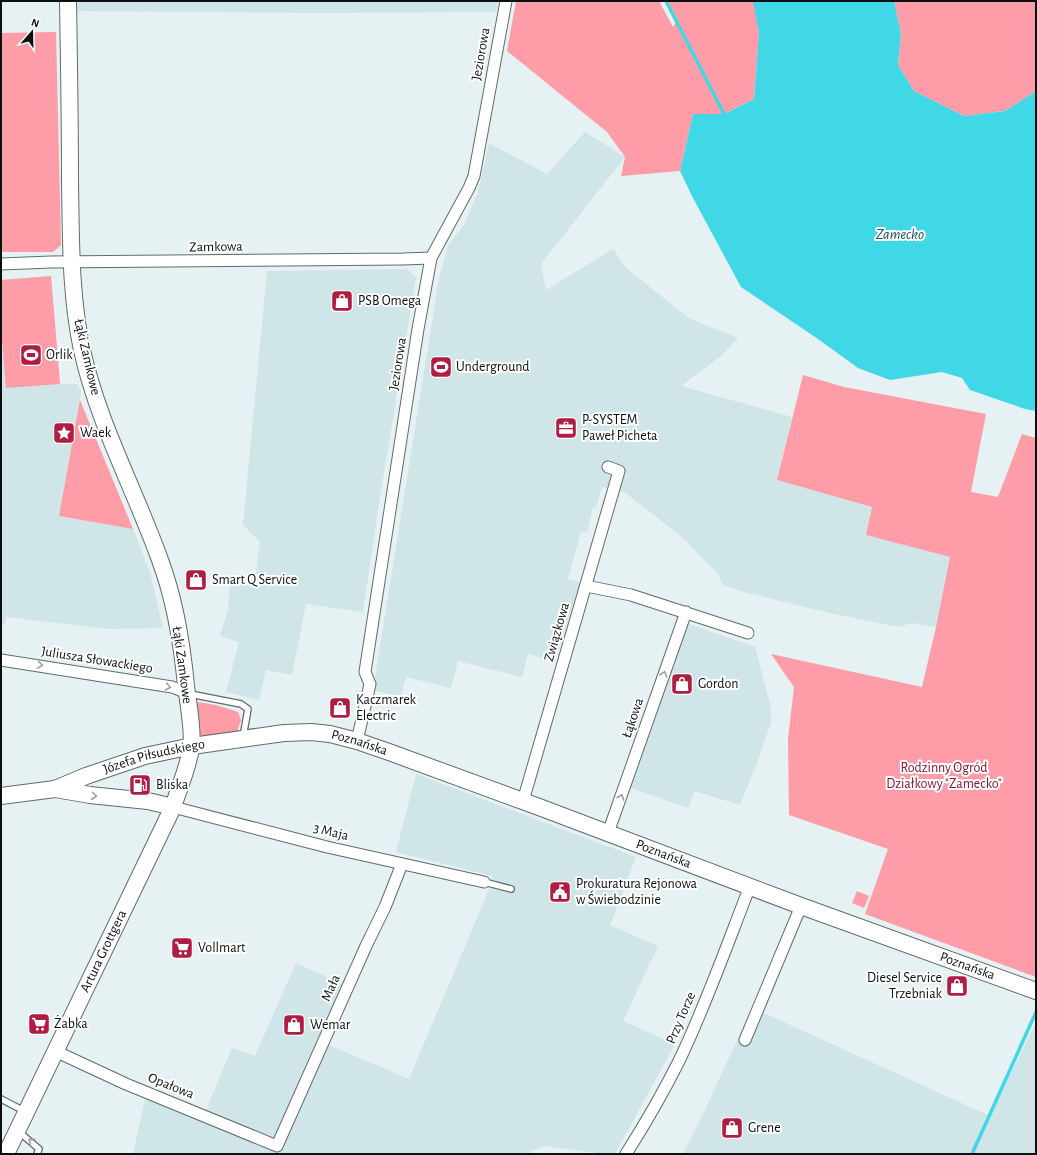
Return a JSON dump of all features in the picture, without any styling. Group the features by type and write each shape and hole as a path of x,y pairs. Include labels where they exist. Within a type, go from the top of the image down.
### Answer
{"street":[{"name":"Łąki Zamkowe","path":"68,1 71,262 75,308 82,350 93,390 108,434 151,535 170,589 181,645 192,746"},
{"name":"Jeziorowa","path":"357,741 370,684 365,672 415,350 431,258 474,176 506,1"},
{"name":"Zamkowa","path":"1,264 431,258"},
{"name":"Związkowa","path":"523,801 586,586 613,469"},
{"path":"586,586 631,595 748,633"},
{"name":"Łąkowa","path":"608,833 686,612"},
{"name":"Juliusza Słowackiego","path":"1,660 172,687 187,693"},
{"name":"Poznańska","path":"311,732 330,734 357,741 523,801 801,906 1036,991"},
{"name":"Józefa Piłsudskiego","path":"1,796 56,789 145,756 192,746 284,733 311,732"},
{"name":"Artura Grottgera","path":"6,1154 173,807 192,746"},
{"path":"56,789 90,795 148,801 173,807"},
{"name":"3 Maja","path":"173,807 327,847 484,882"},
{"name":"Mała","path":"277,1146 366,946 385,907 402,864"},
{"name":"Przy Torze","path":"626,1154 656,1106 679,1061 702,1009 750,886"},
{"path":"745,1040 801,906"},
{"name":"Opałowa","path":"55,1051 126,1084 277,1146"}],"lane":[{"path":"187,693 241,704 248,709 242,739"},
{"path":"484,882 511,889"},
{"path":"1,1099 26,1112"},
{"path":"18,1130 39,1149 37,1154"}],"shaded area":[{"path":"75,1 498,1 496,12 320,13 75,11"},
{"path":"585,132 625,157 541,264 546,290 613,249 626,268 690,319 738,338 722,355 681,386 792,417 777,480 872,507 866,535 950,557 936,627 912,623 898,627 834,614 740,591 723,585 717,573 683,538 624,492 602,487 596,508 593,507 587,533 581,532 568,579 580,582 555,661 528,654 522,677 458,661 451,688 406,677 401,697 373,690 438,284 448,245 464,225 478,192 489,143 547,174"},
{"path":"407,269 416,278 380,497 363,612 306,604 292,675 266,670 259,700 226,692 239,642 220,636 228,610 230,581 254,586 260,542 243,525 267,271"},
{"path":"51,276 60,384 77,384 81,391 59,516 133,529 150,573 163,628 109,629 6,617 5,625 1,624 1,280"},
{"path":"686,623 755,647 771,708 771,723 740,805 695,791 688,808 629,787"},
{"path":"416,774 636,857 610,925 658,946 623,1021 675,1044 615,1154 543,1146 526,1154 133,1154 148,1086 206,1110 232,1048 255,1056 296,963 353,989 329,1045 409,1079 488,892 492,876 396,852"},
{"path":"751,1010 766,1014 990,1116 1036,1022 1036,1154 683,1154"}],"green space":[{"path":"516,1 659,1 673,27 676,22 666,1 754,1 759,33 754,99 724,114 693,114 680,171 621,176 625,157 607,132 507,51"},
{"path":"894,1 1036,1 1036,91 1005,111 964,116 914,91 898,65 901,34"},
{"path":"56,32 61,245 53,252 1,252 1,33"},
{"name":"Orlik","path":"51,276 60,384 6,388 1,326 1,280"},
{"name":"Rodzinny Ogród Działkowy \"Zamecko\"","path":"803,375 844,387 986,414 971,492 998,497 1022,434 1036,438 1036,977 865,914 888,849 789,815 788,739 794,687 771,654 922,687 950,557 866,535 872,507 777,480"},
{"path":"80,400 133,529 59,516"},
{"path":"195,702 206,703 238,712 241,720 237,732 207,738 198,734"},
{"path":"857,891 869,896 864,908 852,903"}],"water":[{"name":"Zamecko","path":"753,1 894,1 901,34 898,65 914,91 964,116 1005,111 1036,91 1036,411 1025,409 970,390 962,378 942,372 890,380 858,368 741,287 680,171 693,114 724,114 754,99 759,33"}],"waterway":[{"path":"666,1 724,114"},
{"path":"972,1154 1036,1012"}],"place":[{"name":"PSB Omega","path":"342,301"},
{"name":"Orlik","path":"31,355"},
{"name":"Underground","path":"441,367"},
{"name":"P-SYSTEM Paweł Picheta","path":"566,428"},
{"name":"Waek","path":"64,433"},
{"name":"Smart Q Service","path":"196,580"},
{"name":"Gordon","path":"682,684"},
{"name":"Kaczmarek Electric","path":"340,708"},
{"name":"Bliska","path":"140,785"},
{"name":"Prokuratura Rejonowa w Świebodzinie","path":"560,892"},
{"name":"Vollmart","path":"182,948"},
{"name":"Diesel Service Trzebniak","path":"957,986"},
{"name":"Żabka","path":"39,1024"},
{"name":"Wemar","path":"294,1025"},
{"name":"Grene","path":"732,1128"}]}
